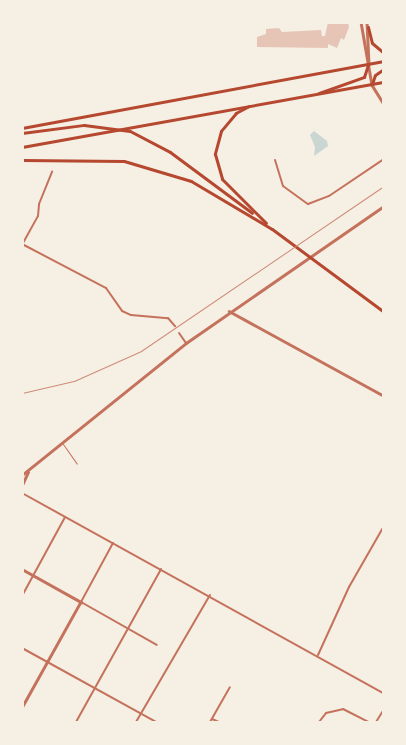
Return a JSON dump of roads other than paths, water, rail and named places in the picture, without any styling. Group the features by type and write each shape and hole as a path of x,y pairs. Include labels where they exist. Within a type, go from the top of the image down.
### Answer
{"main road":[{"path":"368,25 372,43 384,53"},
{"path":"22,128 384,61"},
{"path":"316,95 364,77 368,65"},
{"path":"372,85 376,75 384,69"},
{"path":"22,147 384,82"},
{"path":"249,106 236,113 221,131 215,154 222,179 272,229"},
{"path":"22,132 84,125 130,131 170,152 384,312"},
{"path":"22,160 94,159 147,166 206,188 272,229"}],"street":[{"path":"361,22 372,85 384,104"},
{"path":"368,25 368,65"},
{"path":"275,160 283,186 308,204 329,196 384,158"},
{"path":"52,172 39,204 38,216 23,244 106,288 122,311 131,315 168,318 175,326"},
{"path":"22,475 61,442 229,311 384,206"},
{"path":"229,311 384,396"},
{"path":"179,333 186,343"},
{"path":"22,485 28,470"},
{"path":"22,493 210,595 384,694"},
{"path":"22,596 65,517"},
{"path":"318,656 349,587 384,526"},
{"path":"22,708 112,543"},
{"path":"22,569 157,645"},
{"path":"76,722 161,569"},
{"path":"136,722 210,595"},
{"path":"22,648 156,722"},
{"path":"210,722 230,687"},
{"path":"319,722 326,713 343,709 369,722"},
{"path":"376,722 384,709"},
{"path":"212,719 219,722"}],"lane":[{"path":"61,442 77,464"}],"railway":[{"path":"22,393 74,381 141,351 384,186"}]}
